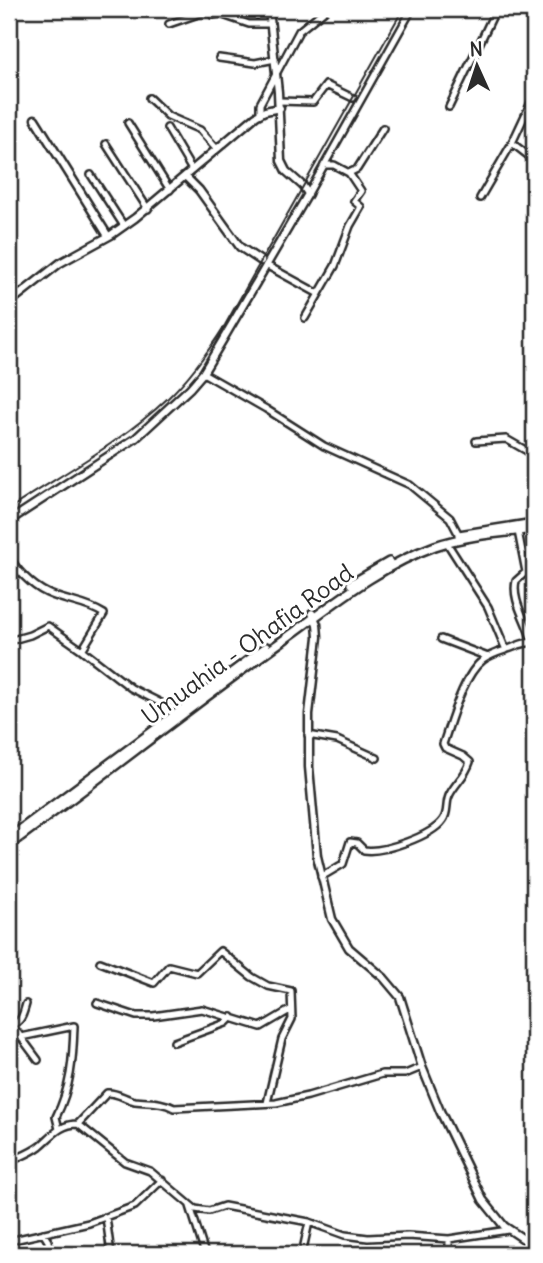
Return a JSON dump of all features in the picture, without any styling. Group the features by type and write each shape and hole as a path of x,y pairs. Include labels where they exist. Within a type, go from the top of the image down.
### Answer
{"main road":[{"name":"Umuahia - Ohafia Road","path":"9,845 376,568 416,549 459,535 534,523"},
{"name":"Umuahia - Ohafia Road","path":"9,838 173,714 313,615 381,571 447,542 534,529"}],"street":[{"path":"269,9 277,76 281,161 286,171 308,194"},
{"path":"260,114 260,104 299,31 326,9"},
{"path":"9,521 136,438 167,411 203,373 263,263 308,194 410,9"},
{"path":"449,107 496,9"},
{"path":"510,9 534,19"},
{"path":"169,24 206,10 213,15 220,14 249,24 270,24"},
{"path":"219,58 255,63 275,60"},
{"path":"9,303 60,263 148,209 260,114 279,105 313,102 326,85 353,98"},
{"path":"480,198 512,143 534,96"},
{"path":"149,98 168,116 200,130 217,149"},
{"path":"35,119 108,236"},
{"path":"128,123 170,190"},
{"path":"167,128 192,170"},
{"path":"349,173 357,169 383,128"},
{"path":"512,143 534,160"},
{"path":"106,144 148,209"},
{"path":"305,318 335,266 350,226 361,207 354,201 361,191 349,173 334,165 324,165"},
{"path":"91,175 124,226"},
{"path":"185,176 200,191 240,247 319,294"},
{"path":"9,287 19,294"},
{"path":"203,373 324,446 410,485 450,518 459,535"},
{"path":"476,441 506,439 534,455"},
{"path":"321,877 343,864 350,842 357,843 364,850 379,850 432,830 443,821 449,796 464,778 470,762 444,748 443,744 470,675 480,662 488,657 533,642 516,597 516,581 526,572 518,531"},
{"path":"447,542 488,607 506,650"},
{"path":"9,555 13,566 46,593 94,607 104,614 82,650"},
{"path":"313,615 318,637 309,714 310,779 321,877 332,919 349,948 384,978 400,997 422,1067 472,1178 493,1214 508,1230 534,1246"},
{"path":"9,641 48,626 131,688 167,706 173,714"},
{"path":"440,639 488,657"},
{"path":"309,736 337,740 377,758"},
{"path":"100,962 154,983 169,966 197,973 220,951 252,977 268,986 291,991 292,1019 282,1039 267,1103"},
{"path":"97,1003 136,1016 202,1009 261,1027 290,1010"},
{"path":"26,1004 23,1016 10,1024 38,1060"},
{"path":"174,1042 226,1023 232,1017"},
{"path":"21,1037 74,1026 68,1093 56,1117 59,1129"},
{"path":"9,1161 38,1147 59,1129 78,1124 107,1093 132,1100 165,1103 174,1108 267,1103 308,1096 382,1074 405,1074 422,1067"},
{"path":"78,1124 125,1162 150,1171 190,1206 205,1254"},
{"path":"9,1241 106,1217 135,1206 162,1180"},
{"path":"190,1206 209,1210 224,1206 309,1222 355,1237 379,1239 408,1236 449,1239 508,1230"},
{"path":"106,1217 111,1254"},
{"path":"302,1254 309,1222"},
{"path":"43,1233 48,1241 50,1254"},
{"path":"449,1239 449,1254"},
{"path":"9,1248 16,1254"}],"railway":[{"path":"9,509 131,429 168,398 199,363 225,325 403,9"}]}
